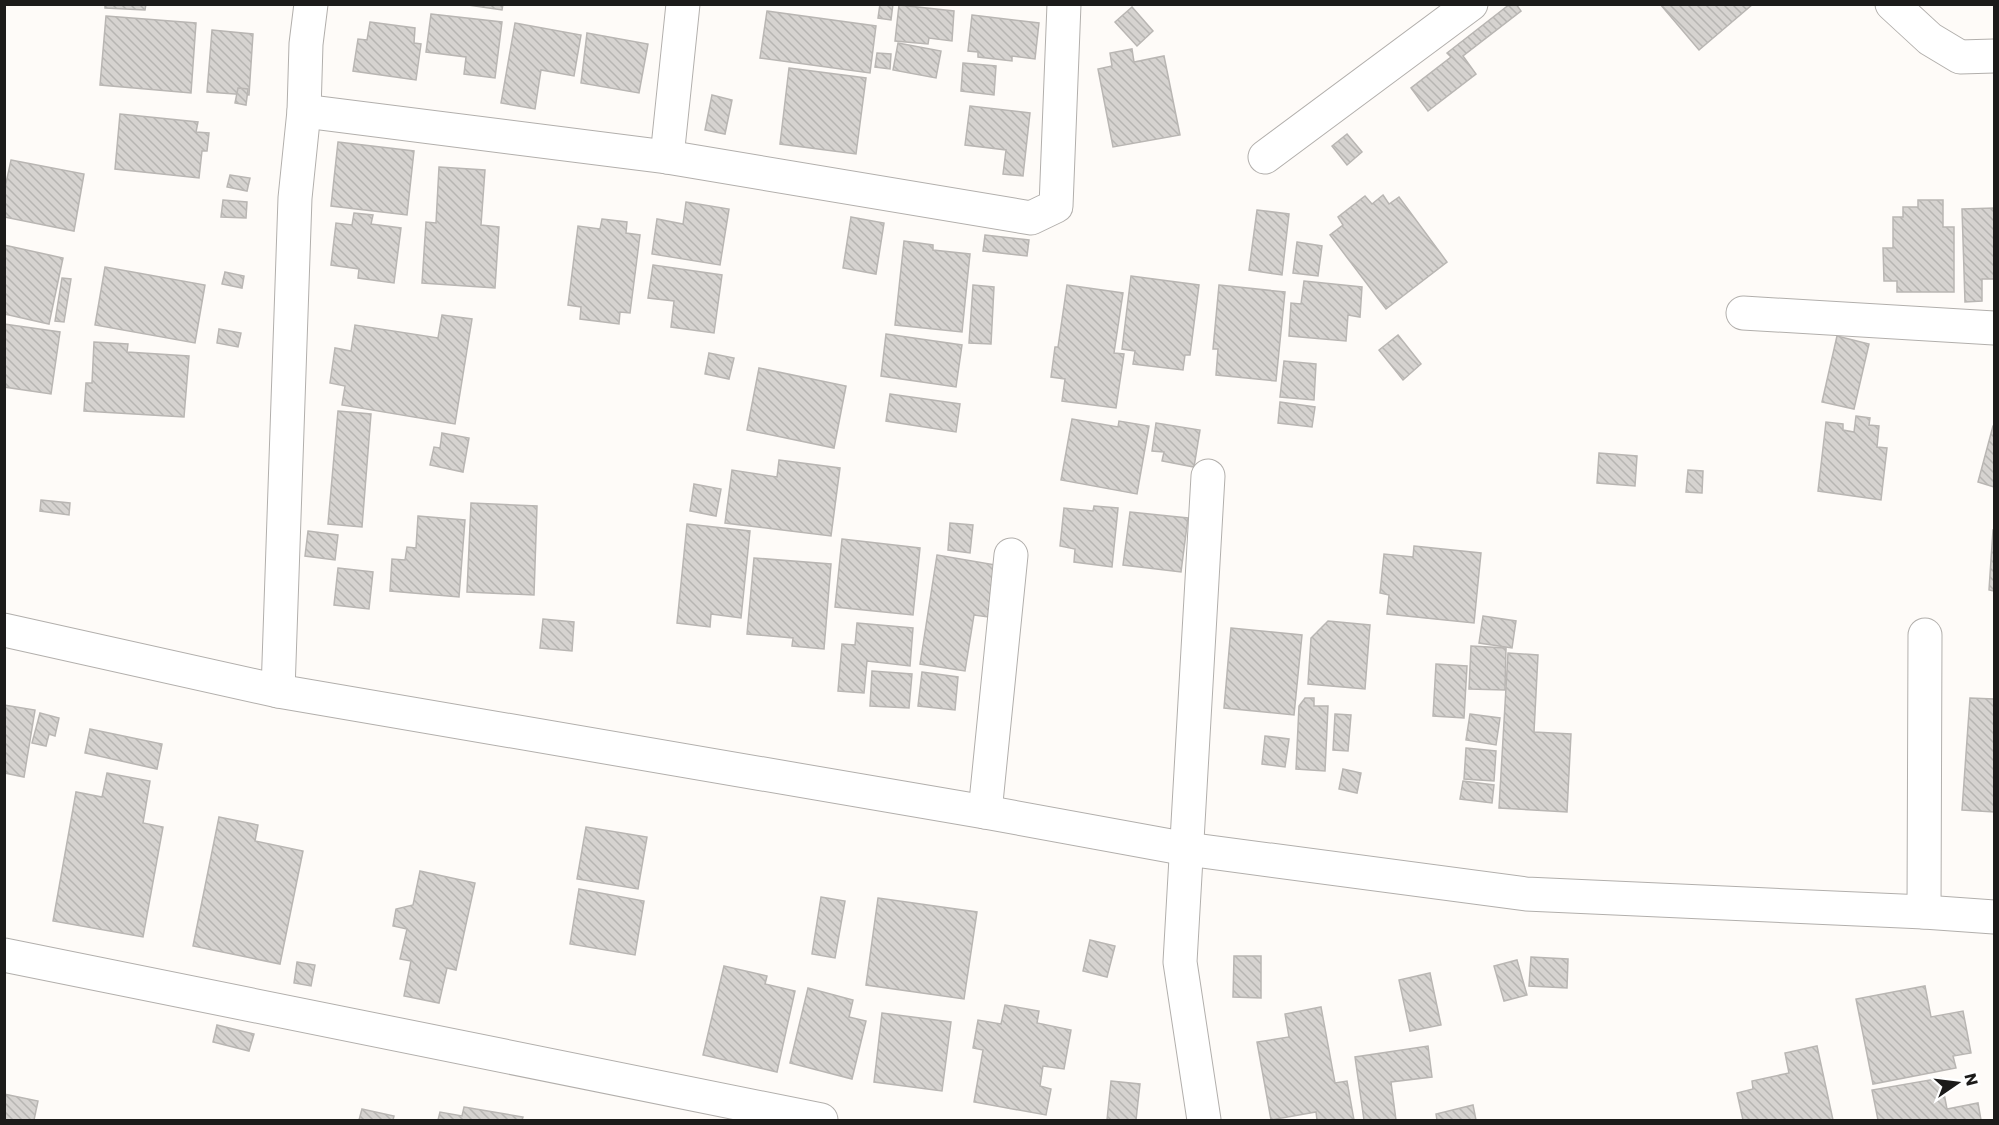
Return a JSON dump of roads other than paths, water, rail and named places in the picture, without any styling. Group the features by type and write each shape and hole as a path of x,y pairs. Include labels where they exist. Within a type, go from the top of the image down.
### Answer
{"street":[{"path":"278,691 295,198 304,111 306,44 311,4"},
{"path":"667,157 683,4"},
{"path":"304,111 667,157 1031,218 1056,206 1064,4"},
{"path":"1265,156 1471,4"},
{"path":"1892,4 1930,39 1960,57 1995,56"},
{"path":"1743,314 1848,318 1995,328"},
{"path":"1204,1120 1180,962 1208,476"},
{"path":"985,812 1011,555"},
{"path":"4,630 278,691 985,812 1187,849 1526,894 1995,917"},
{"path":"1924,912 1925,635"},
{"path":"4,955 821,1120"}]}
